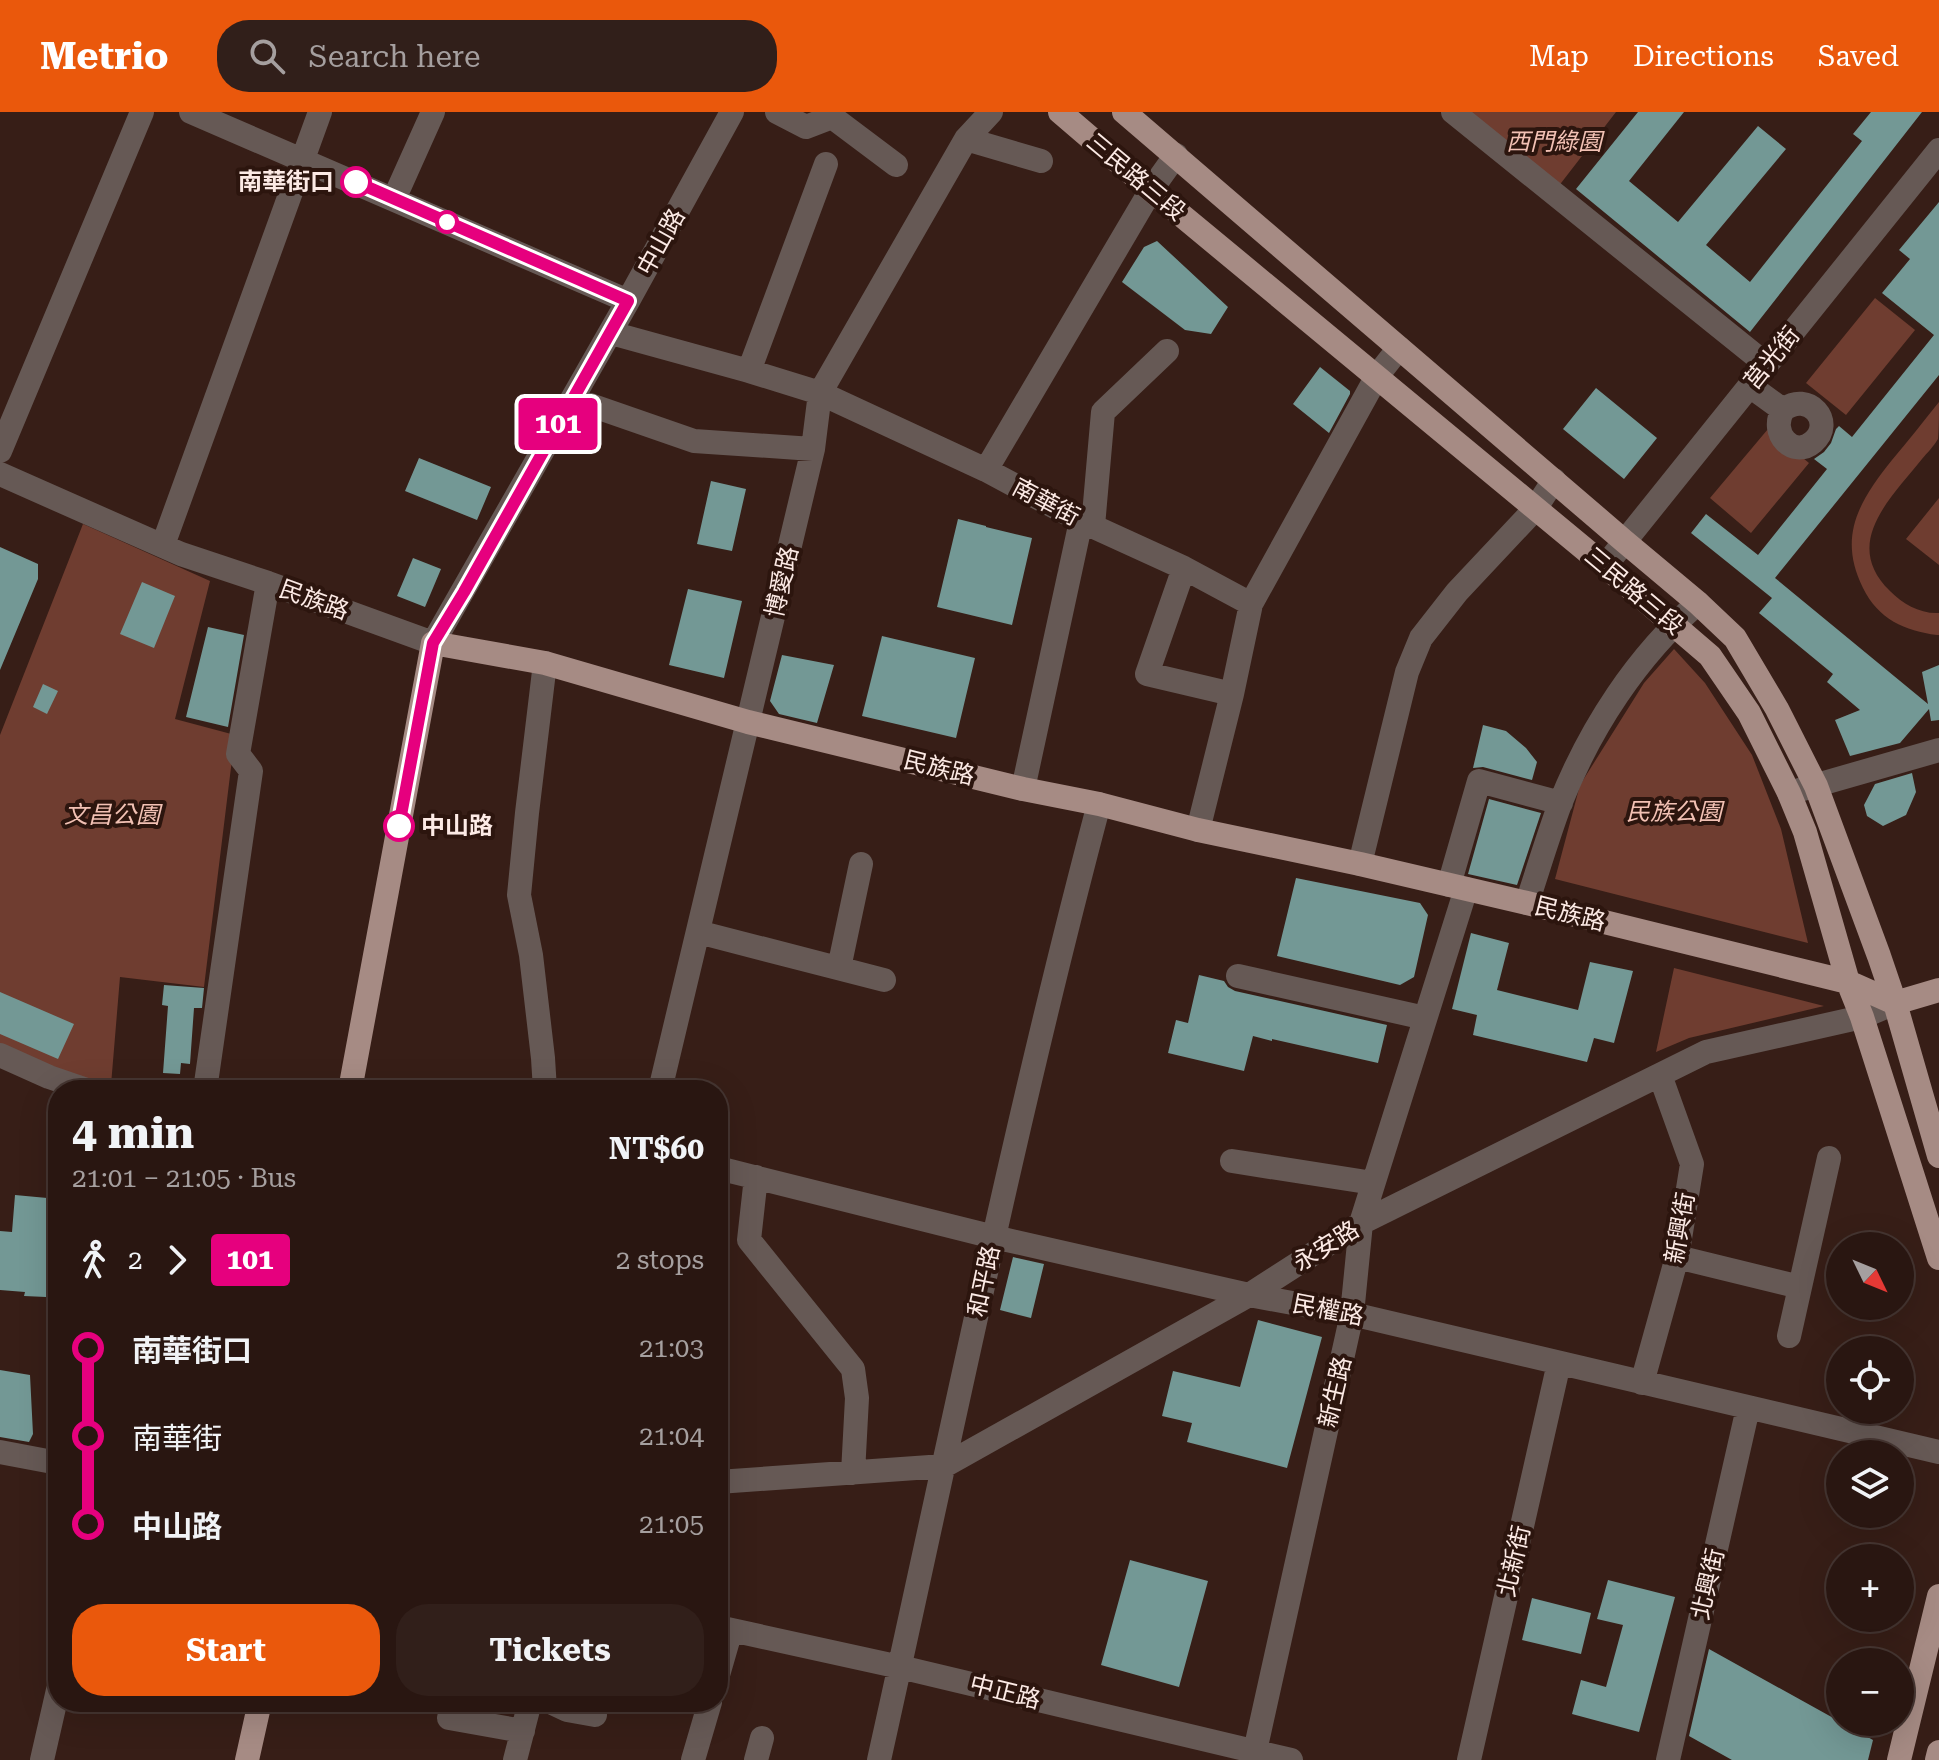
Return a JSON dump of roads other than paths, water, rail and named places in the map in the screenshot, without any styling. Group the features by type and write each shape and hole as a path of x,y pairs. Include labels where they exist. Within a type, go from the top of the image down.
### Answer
{"main road":[{"name":"三民路三段","path":"1060,112 1710,656 1749,713 1805,832 1848,982 1939,1258"},
{"name":"三民路三段","path":"1124,112 1735,638 1777,709 1816,786 1895,1003 1939,1156"},
{"name":"民族路","path":"433,643 545,663 748,722 1198,830 1527,903 1848,982 1895,1003"},
{"name":"中山路","path":"352,1080 433,643"},
{"name":"永安路","path":"1895,1003 1939,990"},
{"path":"1899,1760 1939,1596"},
{"path":"247,1760 258,1712"},
{"path":"1937,1760 1939,1752"}],"street":[{"path":"0,451 142,112"},
{"path":"191,112 628,301"},
{"path":"163,545 320,112"},
{"path":"394,199 433,112"},
{"name":"中山路","path":"433,643 611,333 732,112"},
{"path":"777,112 806,127 832,117 896,165"},
{"name":"博愛路","path":"662,1080 813,449 820,393 966,139 991,112"},
{"path":"1453,112 1767,365"},
{"path":"966,139 1041,161"},
{"name":"莒光街","path":"1605,566 1939,150"},
{"path":"986,470 1151,190 1176,155"},
{"path":"749,371 826,164"},
{"name":"南華街","path":"611,333 820,393 986,470 1087,524 1184,568 1251,604"},
{"path":"1198,830 1251,604 1377,376 1399,348"},
{"path":"1023,789 1087,524 1103,412 1167,351"},
{"path":"1750,386 1783,410"},
{"path":"573,399 694,441 813,449"},
{"path":"0,403 11,425"},
{"name":"民族路","path":"0,474 181,554 433,643"},
{"path":"1360,864 1407,672 1421,638 1457,592 1535,509 1554,480"},
{"path":"1184,568 1147,674 1232,694"},
{"path":"206,1080 251,771 238,754 268,583"},
{"path":"1527,903 1561,803 1592,739 1640,663 1674,624 1698,603"},
{"path":"544,1080 531,955 519,895 545,663"},
{"path":"1789,793 1939,750"},
{"name":"新生路","path":"1254,1756 1352,1314 1361,1223 1425,1018 1458,887 1479,781 1561,803"},
{"name":"和平路","path":"879,1760 994,1237 1062,943 1099,804"},
{"path":"839,968 861,864"},
{"path":"698,932 884,980"},
{"path":"1238,976 1425,1018"},
{"name":"永安路","path":"728,1481 944,1466 1249,1295 1361,1223 1706,1052 1862,1017 1895,1003"},
{"path":"0,1055 58,1080"},
{"name":"新興街","path":"1642,1383 1677,1257 1692,1164 1660,1075"},
{"path":"1789,1336 1829,1158"},
{"path":"1232,1161 1373,1183"},
{"name":"民權路","path":"728,1170 994,1237 1249,1295 1352,1314 1939,1452"},
{"path":"756,1177 749,1240 853,1369 857,1398 853,1473"},
{"path":"1677,1257 1800,1287"},
{"name":"北新街","path":"1469,1760 1559,1363"},
{"name":"北興街","path":"1668,1760 1748,1408"},
{"path":"0,1452 48,1461"},
{"name":"中正路","path":"728,1630 900,1667 1254,1756 1291,1760"},
{"path":"42,1760 53,1712"},
{"path":"515,1760 528,1712"},
{"path":"578,1712 595,1715"},
{"path":"693,1760 707,1712"},
{"path":"449,1718 523,1731"}],"place":[{"name":"南華街口","path":"356,182"},
{"name":"中山路","path":"399,826"}],"park label":[{"name":"西門綠園","path":"1554,142"},
{"name":"民族公園","path":"1674,812"},
{"name":"文昌公園","path":"112,815"}]}
